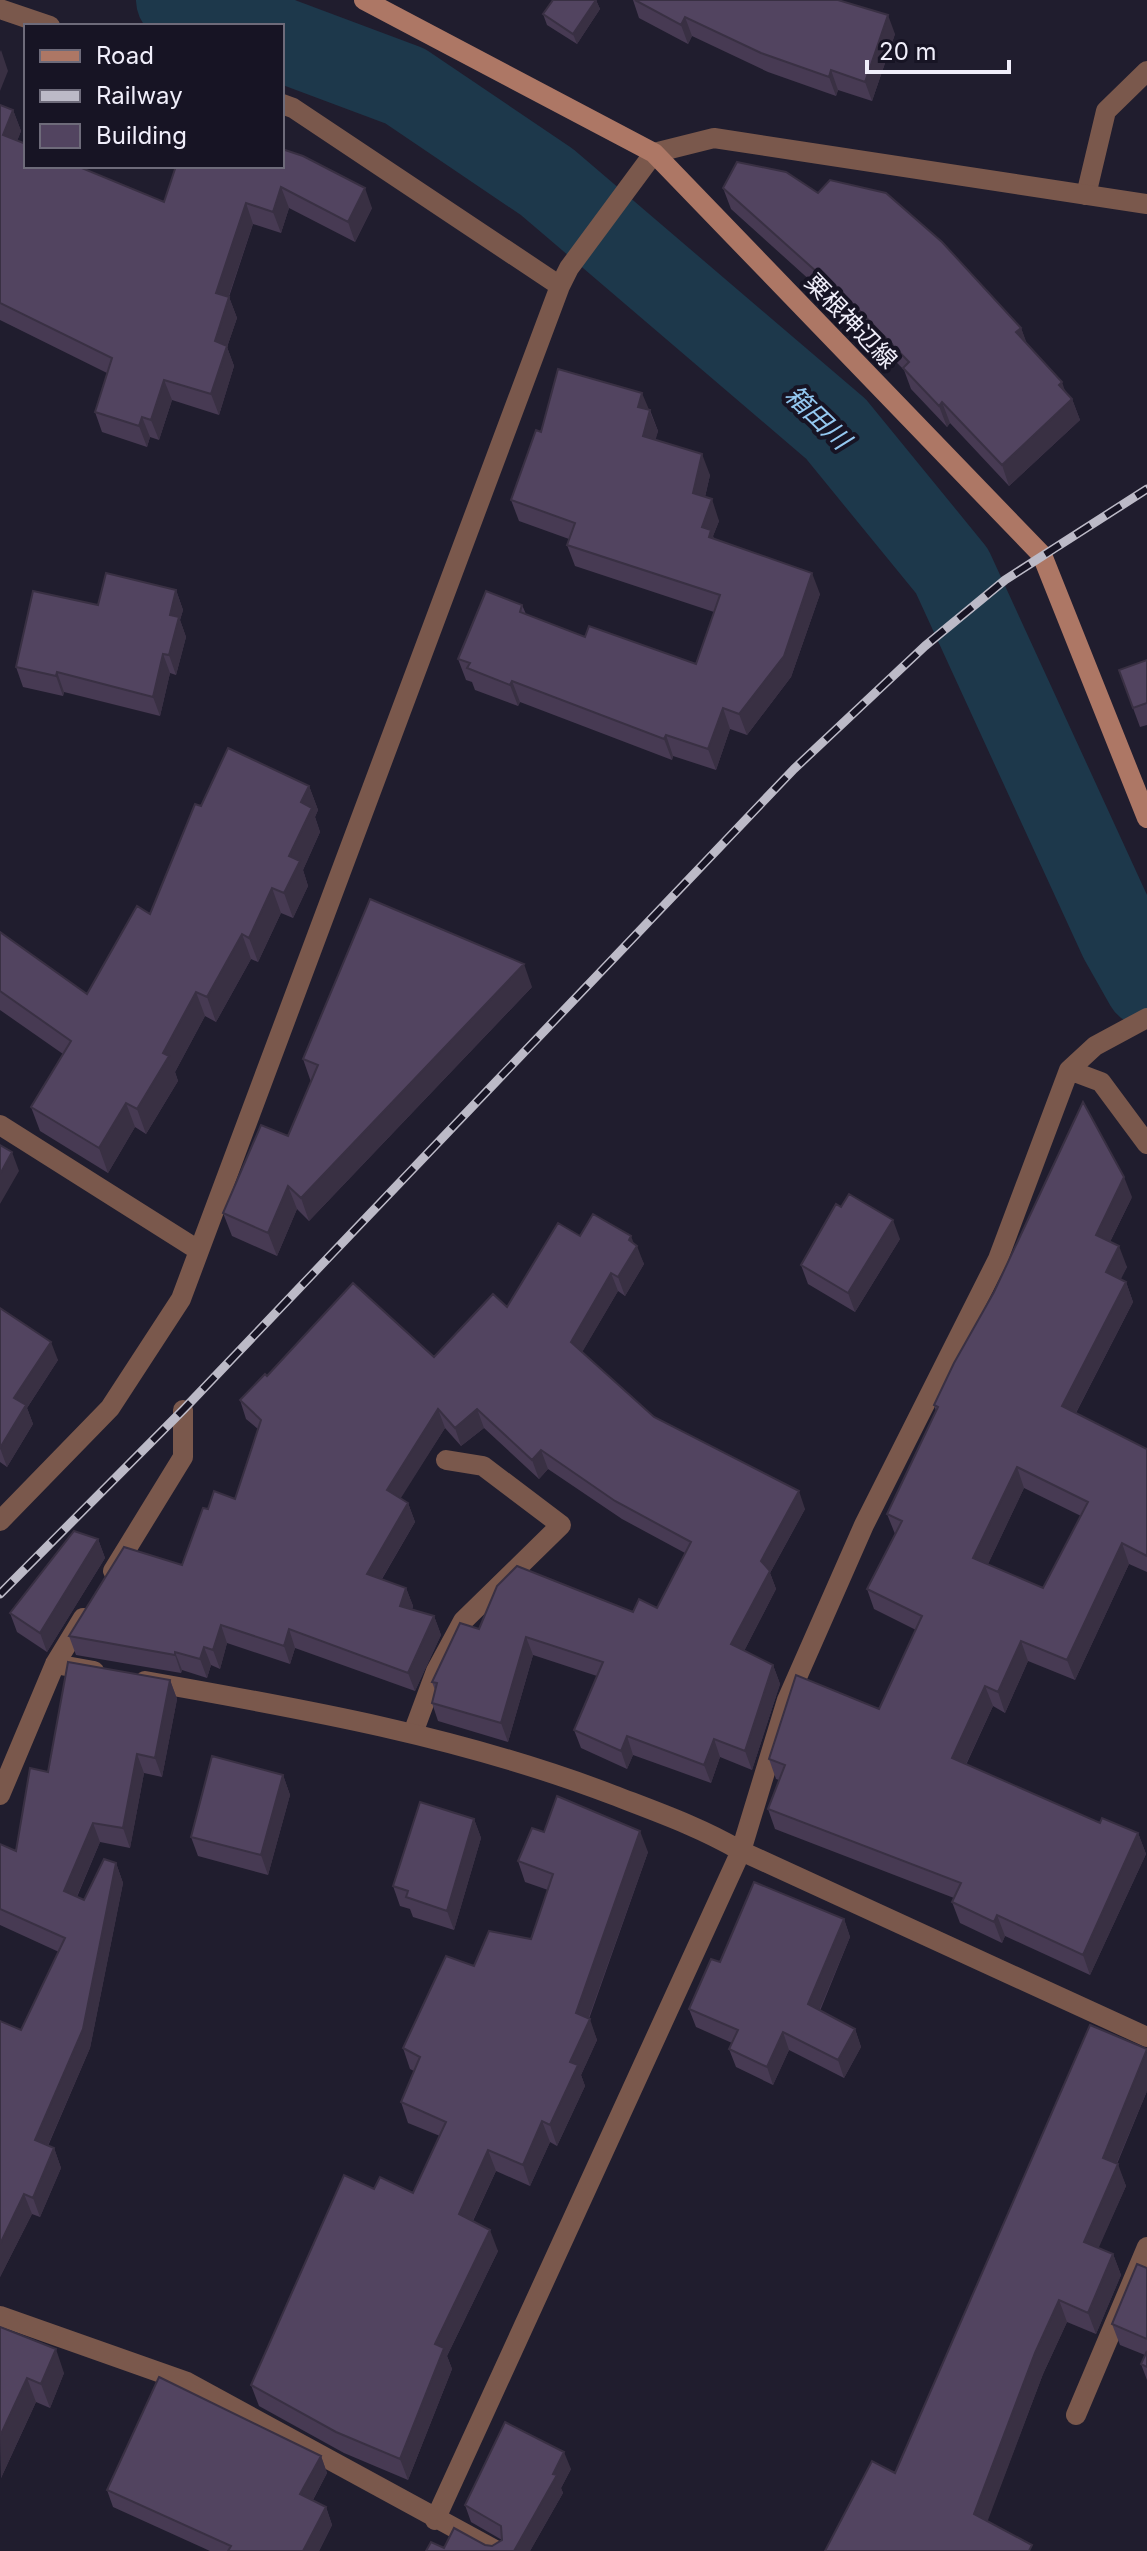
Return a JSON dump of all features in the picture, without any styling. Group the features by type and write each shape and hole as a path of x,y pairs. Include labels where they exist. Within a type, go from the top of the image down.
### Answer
{"main road":[{"name":"粟根神辺線","path":"364,0 654,153 1042,555 1147,818"}],"street":[{"path":"0,9 44,24"},
{"path":"1086,195 1106,111 1147,71"},
{"path":"284,105 564,277"},
{"path":"0,1521 110,1408 181,1299 564,277 640,168 654,153 714,138 1147,204"},
{"path":"435,2520 741,1851 787,1700 864,1525 998,1259 1069,1070 1095,1046 1147,1018"},
{"path":"1069,1070 1101,1082 1147,1144"},
{"path":"0,1125 198,1250"},
{"path":"0,1795 55,1664 183,1457 183,1410"},
{"path":"413,1733 436,1671 463,1621 561,1525 483,1466 446,1460"},
{"path":"55,1664 291,1707 413,1733 534,1765 701,1828 741,1851 1147,2037"},
{"path":"1076,2415 1147,2247"},
{"path":"0,2316 187,2382 435,2520 497,2551"}],"building":[{"path":"553,0 596,0 573,34 543,14"},
{"path":"635,0 838,0 888,15 865,82 831,70 829,77 761,53 685,17 681,25"},
{"path":"0,105 13,110 3,135 24,143 24,168 82,168 164,202 175,168 284,168 284,150 303,156 365,188 348,222 281,187 273,212 246,203 216,293 229,297 215,341 227,346 211,394 164,380 151,420 142,417 139,426 95,412 112,358 0,303"},
{"path":"737,162 786,172 818,193 830,180 886,193 942,242 1021,328 1016,332 1062,382 1059,385 1072,399 1002,465 942,402 939,406 903,368 909,362 856,307 723,188"},
{"path":"558,369 642,393 638,407 650,410 643,436 702,454 693,493 712,499 702,527 711,530 709,537 812,573 784,656 739,714 723,708 708,749 666,735 664,739 512,681 510,685 467,668 470,663 458,659 486,591 522,605 520,612 585,637 589,626 696,664 720,595 567,545 575,523 511,500 536,430 541,432"},
{"path":"106,573 176,590 170,615 179,617 169,655 163,654 153,697 57,672 56,676 16,667 33,591 98,605"},
{"path":"1147,660 1147,703 1133,708 1119,670"},
{"path":"228,748 309,786 301,802 312,808 289,856 300,861 284,893 272,888 249,938 242,934 207,997 196,992 163,1053 169,1056 137,1109 126,1103 99,1148 31,1107 71,1041 0,991 0,932 87,994 137,906 150,914 195,804 201,806"},
{"path":"370,899 524,964 301,1198 288,1186 268,1233 223,1213 261,1125 288,1136 318,1065 303,1059"},
{"path":"1083,1102 1124,1177 1096,1235 1119,1246 1106,1272 1126,1282 1062,1406 1147,1449 1147,1556 1122,1543 1067,1660 1021,1641 998,1692 985,1686 952,1758 1100,1823 1102,1818 1138,1833 1083,1955 997,1915 994,1922 952,1902 961,1883 768,1809 785,1765 769,1759 796,1675 879,1709 922,1616 867,1589 902,1521 887,1514 938,1407 934,1405 954,1363 994,1292","holes":["1017,1467 1088,1502 1043,1588 973,1558"]},
{"path":"0,1145 12,1152 0,1174"},
{"path":"849,1194 893,1220 848,1293 801,1265 836,1204 841,1207"},
{"path":"593,1214 631,1236 629,1240 637,1246 618,1277 611,1273 571,1342 654,1417 799,1491 761,1561 770,1571 731,1644 773,1665 745,1751 714,1739 704,1765 627,1736 621,1751 574,1730 603,1662 526,1637 501,1723 432,1703 437,1683 432,1682 460,1623 479,1629 497,1586 517,1566 633,1612 639,1599 657,1608 691,1542 615,1501 541,1450 532,1460 477,1409 455,1428 438,1409 387,1490 408,1503 367,1574 406,1588 400,1606 434,1616 408,1673 289,1629 284,1646 221,1625 213,1650 204,1647 200,1659 175,1652 175,1655 69,1636 124,1547 182,1565 203,1508 208,1509 214,1491 235,1499 261,1420 240,1400 265,1374 267,1376 353,1283 434,1357 493,1294 507,1307 558,1223 580,1236"},
{"path":"0,1308 51,1342 14,1398 26,1405 0,1448"},
{"path":"74,1531 98,1539 40,1633 10,1613"},
{"path":"68,1662 170,1680 155,1758 137,1754 123,1828 93,1823 64,1891 84,1900 104,1859 116,1863 83,2029 35,2140 54,2148 33,2198 24,2194 0,2244 0,2021 21,2030 65,1938 0,1909 0,1844 16,1851 30,1768 48,1772"},
{"path":"212,1756 283,1775 261,1855 191,1837"},
{"path":"557,1796 640,1831 576,2013 590,2019 570,2062 578,2065 550,2125 542,2121 523,2165 488,2150 459,2214 490,2230 435,2344 444,2348 400,2459 336,2432 251,2385 344,2175 374,2189 380,2177 413,2193 446,2122 401,2102 420,2057 403,2048 446,1956 474,1966 489,1931 531,1939 553,1874 518,1861 532,1828 544,1832"},
{"path":"420,1802 474,1819 447,1911 406,1897 408,1891 393,1886"},
{"path":"754,1882 844,1919 808,2004 855,2029 838,2060 783,2032 767,2067 729,2049 738,2030 689,2009 711,1959 720,1962"},
{"path":"1090,2025 1147,2049 1103,2158 1118,2164 1084,2242 1113,2254 1088,2313 1059,2300 1035,2353 974,2514 1032,2545 1029,2551 825,2551 872,2461 895,2473"},
{"path":"1137,2264 1147,2268 1147,2339 1112,2324"},
{"path":"0,2327 56,2349 41,2384 27,2378 0,2436"},
{"path":"1147,2351 1147,2367 1141,2364"},
{"path":"159,2377 321,2456 300,2494 326,2507 303,2551 228,2551 231,2546 107,2490"},
{"path":"505,2422 564,2452 553,2474 557,2475 514,2551 426,2551 431,2542 444,2548 454,2528 485,2545 492,2546 502,2540 501,2526 465,2505"}],"waterway":[{"name":"箱田川","path":"178,0 241,24"},
{"name":"箱田川","path":"284,41 405,86 547,182 836,429 952,571 1121,939 1147,985"}],"railway":[{"path":"0,1594 183,1410 794,769 925,646 1005,580 1147,489"}]}
